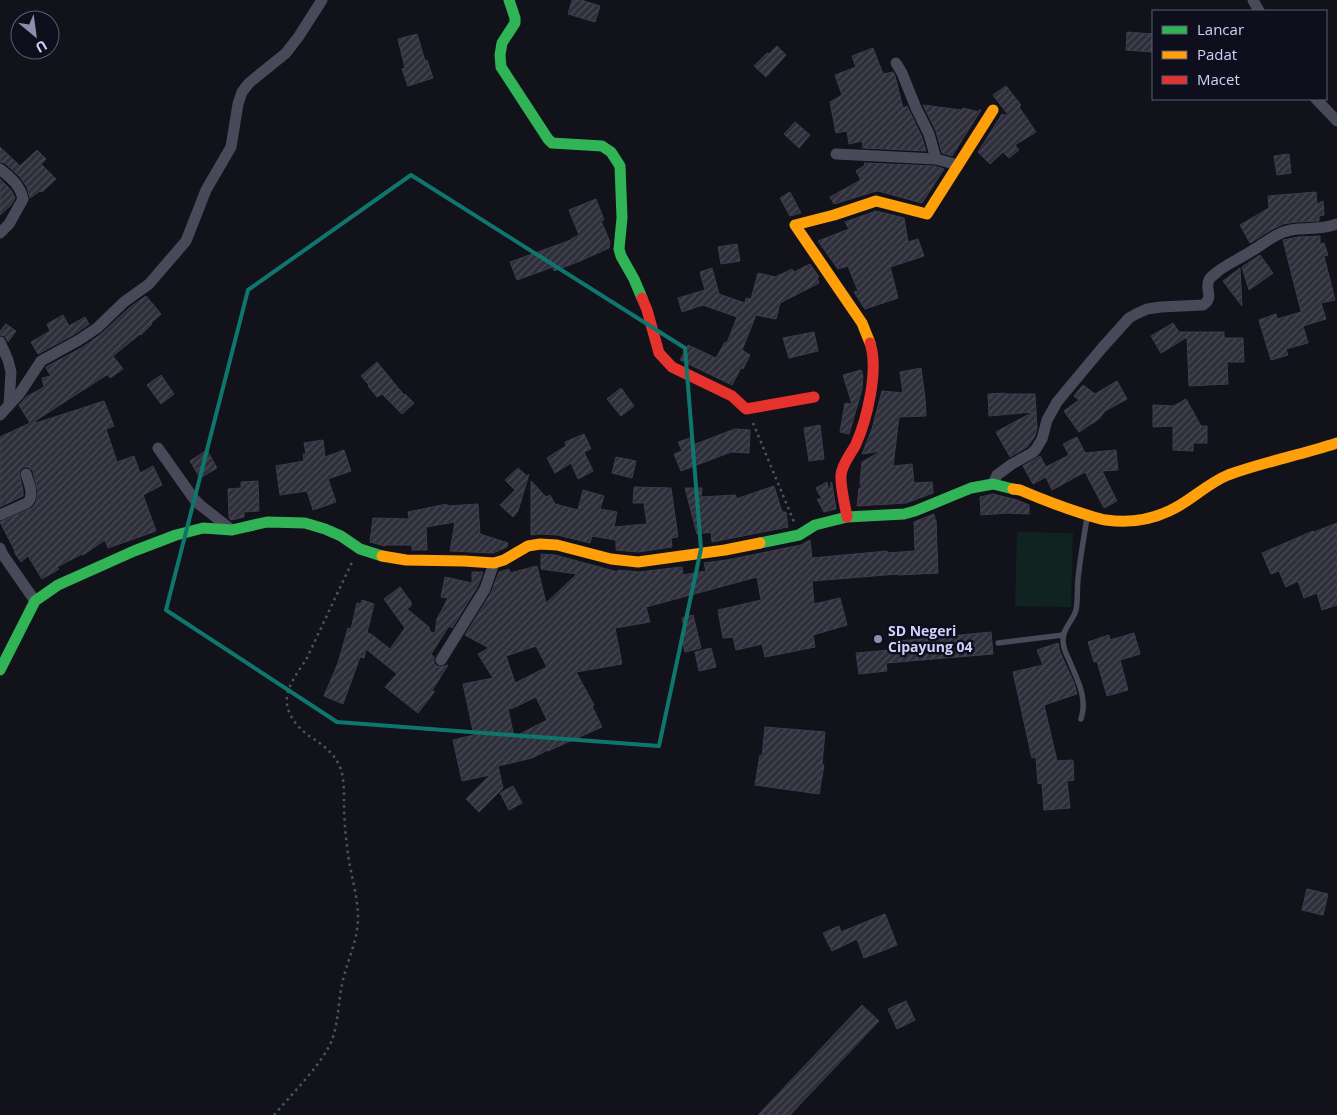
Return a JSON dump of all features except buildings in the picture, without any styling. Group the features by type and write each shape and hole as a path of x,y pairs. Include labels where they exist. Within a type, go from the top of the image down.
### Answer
{"street":[{"path":"0,415 20,392 42,361 97,328 124,302 149,284 186,241 206,190 231,147 238,104 242,92 249,83 286,53 322,0"},
{"path":"510,0 515,24 502,43 501,67 548,139 552,143 557,144 602,146 611,152 620,166 622,218 619,249 647,310 659,353 672,367 732,396 746,409 814,397"},
{"path":"896,63 929,134 936,160"},
{"path":"1317,100 1337,121"},
{"path":"847,517 841,476 843,467 856,444 872,391 872,349 862,322 795,225 876,201 927,214 993,110"},
{"path":"836,154 936,160 958,165"},
{"path":"0,169 21,190 23,199 9,224 0,233"},
{"path":"993,484 997,475 1036,449 1042,439 1047,420 1057,402 1130,318 1147,309 1202,304 1209,298 1207,286 1211,277 1229,264 1250,253 1276,234 1290,230 1320,229 1337,224"},
{"path":"0,342 11,372 9,405"},
{"path":"0,670 22,628 26,615 35,601 58,585 134,551 176,535 203,528 232,530 267,522 305,523 341,536 360,549 382,556 406,560 494,563 504,560 528,546 540,544 557,545 611,560 638,562 725,550 799,535 815,525 847,517 904,514 971,488 993,484 1020,490 1087,515 1113,521 1150,519 1170,511 1226,476 1337,443"},
{"path":"158,448 194,499 232,530"},
{"path":"0,516 30,500 32,495 26,474"},
{"path":"0,548 35,601"},
{"path":"441,660 485,589 494,563"}],"lane":[{"path":"1081,719 1084,709 1083,697 1079,682 1064,649 1063,635 1076,609 1078,579 1087,515"},
{"path":"998,643 1063,635"}],"path":[{"path":"746,409 752,419 799,535"},
{"path":"274,1115 316,1065 332,1040 342,981 357,930 357,905 347,847 343,783 340,767 324,745 309,736 292,719 287,698 292,684 306,660 333,601 346,578 349,567 360,549"}],"highlighted area":[{"path":"411,175 685,348 701,549 659,746 337,722 166,610 248,290"}],"green space":[{"path":"1017,532 1073,533 1071,607 1015,606"}],"traffic: fast":[{"path":"509,0 515,23 502,43 501,67 552,143 602,146 611,152 620,166 622,218 619,249 642,298"},
{"path":"760,543 799,535 815,525 847,517 904,514 971,488 993,484 1013,489"},
{"path":"0,670 35,601 58,585 134,551 176,535 203,528 232,530 267,522 305,523 325,529 341,536 360,549 382,556"}],"traffic: slow":[{"path":"870,343 862,323 795,225 876,201 927,214 993,110"},
{"path":"1013,489 1101,519 1114,521 1138,520 1154,517 1177,507 1212,483 1228,475 1337,443"},
{"path":"382,556 406,560 494,563 504,560 528,546 540,544 557,545 611,559 638,562 725,550 760,543"}],"traffic: jam":[{"path":"642,298 659,353 672,367 732,396 746,409 814,397"},
{"path":"847,517 841,475 845,463 856,444 868,408 873,367 870,343"}],"place":[{"name":"SD Negeri Cipayung 04","path":"878,639"}]}
